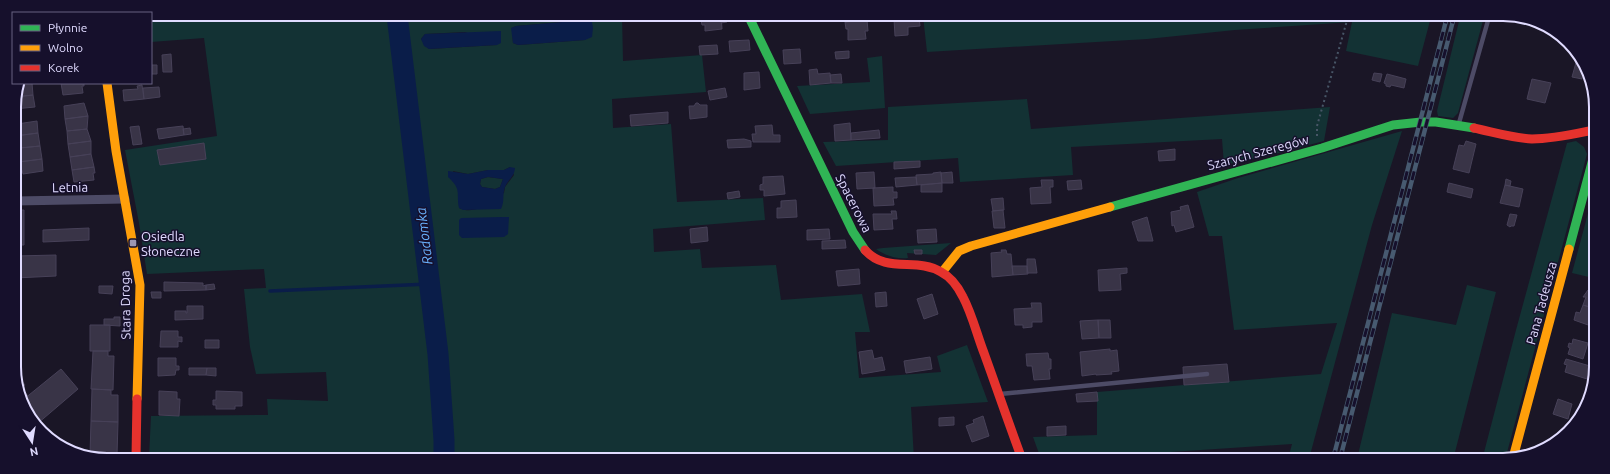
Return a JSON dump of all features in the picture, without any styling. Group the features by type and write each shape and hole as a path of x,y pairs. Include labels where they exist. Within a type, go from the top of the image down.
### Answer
{"street":[{"name":"Spacerowa","path":"751,21 853,232 862,247 874,258 885,263 898,266 921,265 943,271"},
{"name":"Stara Droga","path":"107,84 116,151 140,285 136,453"},
{"name":"Szarych Szeregów","path":"943,271 958,250 1317,149 1377,129 1407,123 1459,124 1530,138 1548,138 1589,132"},
{"name":"Pana Tadeusza","path":"1515,452 1589,174"},
{"name":"Letnia","path":"21,201 125,199"},
{"path":"943,271 958,288 964,301 1020,453"}],"lane":[{"path":"1459,124 1488,21"},
{"path":"998,394 1207,374"}],"path":[{"path":"1317,149 1317,126 1347,21"}],"green space":[{"path":"152,21 574,21 516,26 512,28 513,43 518,45 585,40 592,22 588,21 622,21 623,61 702,55 706,92 612,99 613,128 671,124 677,202 763,198 765,220 653,229 654,252 700,249 702,268 776,265 781,300 862,294 870,332 855,332 859,378 941,372 937,356 967,345 988,402 911,407 914,453 149,453 151,416 268,415 267,399 328,401 326,372 256,374 250,347 244,289 266,288 264,269 147,274 125,150 217,136 204,38 152,42","holes":["465,32 497,45 429,49 421,39 425,34","510,167 514,175 505,187 504,193 477,209 465,210 459,208 459,190 455,183 453,171 468,174 488,170 504,170"]},
{"path":"924,21 1430,21 1418,66 1346,51 1352,22 1235,30 1147,39 927,52"},
{"path":"1459,21 1483,21 1458,113 1453,118 1438,116 1437,111"},
{"path":"882,56 885,108 810,114 797,86 870,82 867,58"},
{"path":"1027,99 1031,129 1330,107 1324,141 1267,156 1224,165 1222,139 1071,147 1073,175 960,182 958,158 836,166 823,142 888,140 888,107"},
{"path":"1402,131 1372,225 1311,453 1290,453 1292,444 1156,453 1039,453 1033,437 1097,435 1097,392 1321,374 1337,323 1234,330 1222,236 1209,236 1197,192 1238,178"},
{"path":"1576,141 1584,147 1587,154 1507,453 1484,453 1516,330 1567,143"},
{"path":"488,177 503,179 500,187 495,189 482,187 480,184 481,179"},
{"path":"1589,210 1589,277 1572,273"},
{"path":"951,243 936,255 907,253 908,258 891,256 876,249 883,248"},
{"path":"1467,285 1496,292 1455,453 1358,453 1392,313 1456,325"}],"water":[{"path":"588,21 592,22 593,28 592,37 585,40 518,45 513,43 511,28 516,26"},
{"path":"501,31 501,43 497,45 429,49 424,46 421,39 425,34"},
{"path":"510,167 515,168 505,187 501,209 463,210 459,208 458,191 448,177 448,171 468,174 488,170 504,170","holes":["488,177 503,179 500,187 495,189 482,187 480,184 481,179"]},
{"path":"509,217 508,234 504,237 462,238 459,235 459,220 461,218"}],"building":[{"path":"701,21 721,21 722,29 705,31 705,25 702,25"},
{"path":"867,21 868,31 865,31 866,39 848,40 848,29 846,29 845,22"},
{"path":"894,21 919,21 920,26 908,27 908,35 895,36"},
{"path":"749,40 750,50 730,52 729,41"},
{"path":"717,45 718,54 700,55 699,46"},
{"path":"800,49 801,63 784,64 783,50"},
{"path":"849,51 849,58 836,59 835,52"},
{"path":"171,54 172,72 163,72 162,55"},
{"path":"1576,63 1583,76 1582,79 1572,77"},
{"path":"152,65 157,65 157,74 152,74"},
{"path":"817,69 818,74 830,73 831,83 810,85 809,70"},
{"path":"759,72 760,88 744,90 744,73"},
{"path":"1374,73 1382,74 1380,82 1372,80"},
{"path":"841,74 842,83 831,83 830,75"},
{"path":"1387,74 1406,79 1404,88 1391,85 1390,87 1386,86 1384,83"},
{"path":"1532,79 1551,83 1545,103 1527,99"},
{"path":"24,84 32,84 33,95 22,96"},
{"path":"61,84 84,84 84,86 82,86 83,93 63,95"},
{"path":"142,85 144,99 124,101 123,90 138,89 137,86"},
{"path":"159,87 160,97 144,99 143,88"},
{"path":"725,88 727,97 710,100 708,91"},
{"path":"33,95 35,107 21,108 22,96"},
{"path":"84,103 88,116 65,119 64,106"},
{"path":"696,103 700,105 707,105 707,117 690,119 689,106 694,106"},
{"path":"668,112 668,123 631,126 630,115"},
{"path":"88,116 87,129 67,131 65,119"},
{"path":"37,121 38,133 21,135 21,123"},
{"path":"850,123 851,140 835,141 834,125"},
{"path":"772,125 773,135 780,135 780,142 753,142 752,134 756,134 755,126"},
{"path":"139,126 142,144 133,145 130,127"},
{"path":"183,126 184,135 159,139 157,129"},
{"path":"190,128 191,134 184,135 183,129"},
{"path":"87,129 91,141 68,144 67,131"},
{"path":"879,130 880,138 851,140 851,133"},
{"path":"38,133 40,146 21,148 21,135"},
{"path":"744,139 751,141 751,147 728,148 727,140"},
{"path":"91,141 91,154 70,157 68,144"},
{"path":"1466,141 1476,144 1469,173 1453,169 1459,145 1464,146"},
{"path":"204,143 206,159 160,165 157,150"},
{"path":"40,146 42,159 21,162 21,148"},
{"path":"1175,149 1175,160 1159,161 1158,151"},
{"path":"91,154 94,167 72,170 70,157"},
{"path":"42,159 43,171 23,174 21,170 21,162"},
{"path":"920,161 920,167 894,169 894,162"},
{"path":"94,167 94,180 74,182 72,170"},
{"path":"874,172 875,188 857,189 856,173"},
{"path":"941,172 942,183 917,185 916,175"},
{"path":"952,172 953,183 942,183 941,173"},
{"path":"783,176 785,194 764,196 764,190 760,190 760,185 763,184 763,177"},
{"path":"916,177 917,185 896,187 895,178"},
{"path":"1506,179 1511,181 1510,186 1505,185"},
{"path":"1041,180 1053,180 1053,187 1050,187 1051,203 1031,204 1030,188 1042,187"},
{"path":"1081,180 1082,189 1068,190 1067,181"},
{"path":"942,183 942,192 921,192 921,185"},
{"path":"1449,183 1473,189 1471,198 1447,192"},
{"path":"1505,185 1523,189 1519,207 1500,203"},
{"path":"893,187 893,192 897,192 897,198 893,198 894,205 874,206 873,188"},
{"path":"739,191 740,197 728,199 727,193"},
{"path":"1003,198 1004,210 993,211 991,199"},
{"path":"796,200 797,217 777,218 777,208 781,208 781,201"},
{"path":"1188,205 1194,227 1176,232 1174,225 1172,226 1171,212 1181,210 1180,207"},
{"path":"21,210 24,210 24,245 21,245"},
{"path":"1003,210 1005,228 994,228 992,211"},
{"path":"891,211 896,211 897,219 892,219 893,229 874,230 873,214 892,214"},
{"path":"1510,214 1517,215 1514,226 1510,227 1507,225"},
{"path":"1147,217 1153,241 1138,241 1132,222"},
{"path":"707,227 708,241 691,243 690,229"},
{"path":"89,228 89,240 43,242 43,230"},
{"path":"829,229 830,239 807,240 807,230"},
{"path":"936,229 937,242 918,243 917,230"},
{"path":"845,240 846,248 822,249 822,241"},
{"path":"914,250 922,250 922,254 915,254"},
{"path":"1001,250 1006,250 1007,254 1011,254 1013,275 992,277 991,253 1002,252"},
{"path":"56,255 56,276 21,278 21,256"},
{"path":"1027,259 1035,259 1037,273 1027,273"},
{"path":"1012,266 1027,266 1028,274 1013,275"},
{"path":"1127,268 1127,273 1120,274 1121,290 1099,291 1098,270"},
{"path":"859,269 860,284 838,286 836,271"},
{"path":"164,282 203,283 203,286 206,285 206,290 164,291"},
{"path":"214,284 215,289 206,290 206,285"},
{"path":"99,286 113,286 112,294 99,293"},
{"path":"1589,290 1589,307 1583,305 1586,297 1583,297"},
{"path":"151,292 161,292 161,298 152,298"},
{"path":"886,292 887,306 876,307 875,293"},
{"path":"932,294 938,314 924,319 917,299"},
{"path":"1031,303 1041,303 1042,322 1032,322 1032,327 1023,328 1023,325 1015,325 1014,309 1032,308"},
{"path":"1583,305 1589,307 1589,325 1574,320 1576,312 1580,313"},
{"path":"187,306 203,306 203,319 175,320 175,311 186,311 187,313"},
{"path":"114,317 120,317 120,326 104,325 104,319 114,319"},
{"path":"1098,320 1110,320 1111,338 1099,338"},
{"path":"1098,320 1099,338 1082,339 1080,321"},
{"path":"90,325 110,325 110,351 90,351"},
{"path":"161,331 178,331 178,337 182,337 182,342 178,341 178,347 160,347"},
{"path":"1573,339 1588,343 1583,359 1568,354 1570,348 1568,347 1569,343 1572,344"},
{"path":"205,340 219,340 219,348 205,348"},
{"path":"1110,349 1110,351 1117,350 1119,371 1111,372 1112,374 1082,376 1080,352"},
{"path":"872,350 874,359 882,357 885,370 862,374 859,352"},
{"path":"93,351 108,351 108,356 114,356 113,390 91,389"},
{"path":"1048,353 1049,359 1051,359 1051,369 1049,369 1050,379 1034,380 1032,366 1027,366 1026,354"},
{"path":"930,357 932,369 906,373 904,361"},
{"path":"158,358 176,358 176,366 179,366 179,370 176,370 175,375 158,376"},
{"path":"1566,359 1589,366 1587,379 1565,372 1567,365 1564,364"},
{"path":"1227,364 1229,382 1184,385 1183,367"},
{"path":"189,368 207,368 206,375 189,375"},
{"path":"207,368 216,368 216,376 206,375"},
{"path":"61,369 78,389 41,421 30,405 27,397"},
{"path":"92,389 111,390 111,395 118,395 118,422 91,421"},
{"path":"159,391 177,392 177,399 180,399 179,416 159,415"},
{"path":"216,391 242,392 242,406 235,406 235,409 216,409 216,405 213,405 213,400 216,400"},
{"path":"1097,392 1098,401 1077,402 1076,394"},
{"path":"1558,399 1572,404 1568,419 1553,414"},
{"path":"983,416 989,436 972,442 966,426 974,423 973,420"},
{"path":"954,417 954,425 939,426 939,418"},
{"path":"91,421 118,422 117,453 90,451"},
{"path":"1066,426 1066,435 1047,436 1047,427"}],"waterway":[{"name":"Radomka","path":"398,21 438,354 444,453"},
{"path":"270,291 429,284"}],"railway":[{"path":"1335,453 1446,21"},
{"path":"1342,453 1453,21"}],"traffic: fast":[{"path":"751,21 853,232 865,250"},
{"path":"1110,207 1322,148 1393,125 1436,122 1474,128"},
{"path":"1569,249 1589,174"}],"traffic: slow":[{"path":"107,84 116,151 140,285 137,399"},
{"path":"943,271 959,251 971,246 1110,207"},
{"path":"1515,452 1569,249"}],"traffic: jam":[{"path":"1474,128 1532,139 1571,135 1589,131"},
{"path":"865,250 873,257 882,261 892,264 932,268 945,274 951,279 963,297 969,310 1020,453"},
{"path":"136,453 137,399"}],"place":[{"name":"Osiedla Słoneczne","path":"133,243"}]}
